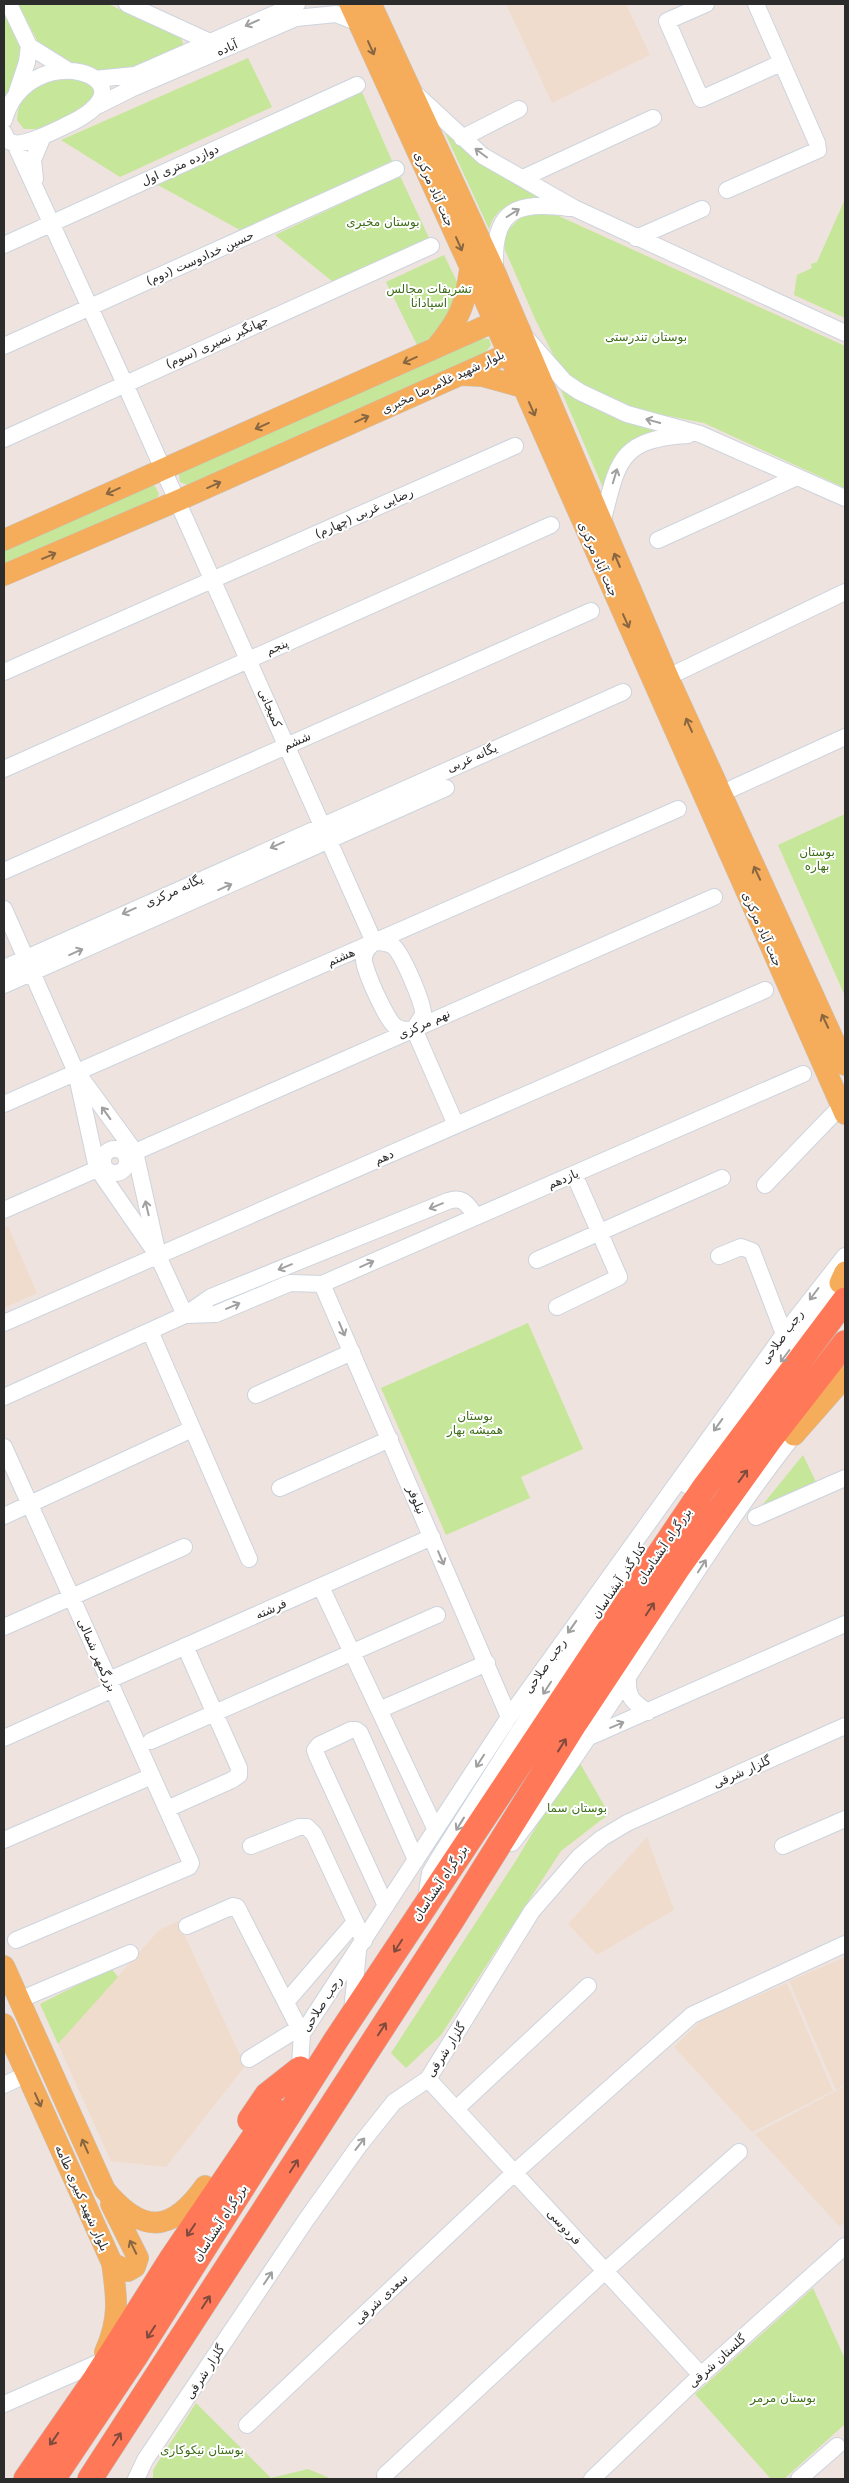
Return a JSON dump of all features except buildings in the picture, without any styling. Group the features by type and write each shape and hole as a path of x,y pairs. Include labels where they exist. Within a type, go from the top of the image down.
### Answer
{"highway":[{"name":"بزرگراه آبشناسان","path":"53,2479 135,2357 336,2040 425,1905 842,1284"},
{"name":"بزرگراه آبشناسان","path":"90,2479 452,1920 575,1724 677,1569 771,1438 845,1343"},
{"path":"205,2186 267,2095 336,2040"},
{"path":"26,2479 300,2069"}],"main road":[{"name":"جنت آباد مرکزی","path":"350,4 522,387 778,940 841,1043 845,1065"},
{"name":"جنت آباد مرکزی","path":"371,4 495,272 720,794 843,1110"},
{"path":"435,349 450,330 466,303 470,269"},
{"path":"4,540 494,322 520,330"},
{"name":"بلوار شهید غلامرضا مخبری","path":"4,576 178,502 507,354 520,330"},
{"path":"459,375 482,376 522,387"},
{"path":"794,1435 845,1377"},
{"name":"بلوار شهید کبیری طامه","path":"4,1966 104,2190 127,2214 150,2223 159,2223 181,2213 205,2186"},
{"name":"بلوار شهید کبیری طامه","path":"4,2024 112,2263 118,2302 117,2317 98,2370"},
{"path":"104,2190 138,2258 135,2267 128,2271 112,2263"}],"street":[{"path":"9,4 29,46 69,71"},
{"path":"127,4 149,9 210,42"},
{"name":"آباده","path":"95,79 136,75 297,4"},
{"path":"706,4 667,21 701,98 781,63"},
{"path":"727,190 818,150 817,143 756,4"},
{"name":"آباده","path":"8,141 43,136 81,118 99,105 131,89 296,18 310,10 336,14 360,23"},
{"path":"4,120 16,95 27,62 29,46"},
{"path":"16,95 25,85 43,75 56,71 69,71 83,73 95,79 104,90 104,96 99,105"},
{"name":"دوازده متری اول","path":"4,245 357,85"},
{"path":"409,87 483,156 574,208 845,333"},
{"path":"462,138 519,109"},
{"path":"523,178 653,118"},
{"path":"37,189 32,160 43,136"},
{"path":"8,141 37,189"},
{"name":"حسین خدادوست (دوم)","path":"4,346 396,169"},
{"name":"کمیجانی","path":"37,189 374,942"},
{"path":"495,272 494,245 497,232 500,224 508,216 520,209 536,205 574,208"},
{"path":"636,238 702,209"},
{"name":"جهانگیر نصیری (سوم)","path":"4,439 431,246"},
{"path":"520,330 565,382 580,392 627,414 700,434 845,498"},
{"path":"602,523 617,468 629,452 659,436 700,434"},
{"name":"رضایی غربی (چهارم)","path":"4,672 515,446"},
{"path":"658,540 797,477"},
{"name":"پنجم","path":"4,769 551,525"},
{"path":"668,677 845,592"},
{"name":"ششم","path":"4,871 591,611"},
{"name":"یگانه غربی","path":"322,825 623,692"},
{"path":"720,794 845,737"},
{"name":"یگانه غربی","path":"329,841 446,788"},
{"name":"هشتم","path":"4,1104 678,809"},
{"name":"یگانه مرکزی","path":"29,965 322,825"},
{"name":"یگانه مرکزی","path":"29,965 329,841"},
{"name":"نهم مرکزی","path":"130,1154 714,897"},
{"path":"4,909 76,1072 100,1167 158,1256 185,1315"},
{"path":"374,942 386,943 397,950 422,1004 424,1015 414,1029 402,1030 392,1025 366,970 365,952 374,942"},
{"path":"4,968 29,965"},
{"path":"4,985 29,965"},
{"name":"دهم","path":"4,1323 765,990"},
{"path":"414,1029 456,1125"},
{"path":"76,1072 130,1154 158,1256"},
{"name":"یازدهم","path":"322,1284 475,1215 803,1074"},
{"path":"765,1185 843,1110"},
{"path":"4,1210 100,1167 103,1158 110,1150 121,1150 130,1154"},
{"path":"557,1307 619,1277 574,1174"},
{"path":"538,1260 722,1178"},
{"path":"4,1397 185,1315 211,1297 448,1201 458,1198 465,1201 475,1215"},
{"path":"719,1256 741,1247 752,1251 784,1334"},
{"name":"رجب صلاحی","path":"298,2101 300,2031 361,1945 509,1716 784,1334 845,1256"},
{"path":"185,1315 216,1314 290,1283 322,1284"},
{"name":"نیلوفر","path":"322,1284 509,1716"},
{"path":"150,1331 249,1559"},
{"path":"256,1395 352,1352"},
{"path":"452,1920 534,1816 628,1678 725,1530 794,1435 845,1370"},
{"path":"4,1516 192,1429"},
{"path":"280,1488 390,1439"},
{"name":"بزرگمهر شمالی","path":"4,1447 191,1863 189,1867 16,1940"},
{"path":"756,1518 845,1478"},
{"name":"فرشته","path":"4,1738 185,1646 432,1537"},
{"path":"4,1627 184,1547"},
{"path":"321,1587 435,1828"},
{"path":"151,1741 437,1615"},
{"path":"587,1738 845,1624"},
{"path":"167,1809 232,1780 239,1775 239,1768 216,1713 185,1646"},
{"path":"379,1710 487,1663"},
{"path":"628,1678 628,1695 631,1701 648,1712"},
{"name":"گلزار شرقی","path":"136,2479 144,2460 306,2220 358,2147 394,2102 428,2079 532,1911 587,1851 627,1823 845,1726"},
{"path":"386,1906 315,1750 319,1746 356,1730 360,1733 416,1860"},
{"path":"4,1840 152,1776"},
{"path":"783,1846 845,1819"},
{"path":"251,1846 299,1827 307,1827 314,1834 354,1922 361,1945 352,2016"},
{"path":"187,1926 232,1906 237,1907 300,2031 249,2059"},
{"path":"286,2002 354,1922"},
{"name":"سعدی شرقی","path":"247,2425 514,2172 692,2015 845,1944"},
{"path":"19,2000 130,1952"},
{"path":"456,2109 588,1986"},
{"path":"4,2085 27,2074"},
{"name":"فردوسی","path":"428,2079 701,2375"},
{"path":"385,2475 605,2271 739,2152"},
{"name":"گلستان شرقی","path":"592,2479 701,2375 845,2246"},
{"path":"4,2404 98,2370"},
{"path":"799,2479 837,2446"}],"shaded area":[{"path":"506,4 626,4 650,55 552,103"},
{"path":"8,1226 37,1293 4,1308 4,1228"},
{"path":"647,1837 674,1910 597,1955 568,1924"},
{"path":"178,1921 245,2066 166,2167 111,2161 58,2044 159,1930"},
{"path":"845,1957 845,2085 836,2090 789,1981"},
{"path":"787,1983 833,2091 752,2132 674,2047 703,2019"},
{"path":"845,2086 845,2223 839,2226 755,2134"}],"green space":[{"path":"4,4 19,36 22,47 22,61 18,76 4,102"},
{"path":"18,4 108,4 181,38 184,46 128,73 110,76 71,66 39,44"},
{"path":"248,58 272,107 120,177 61,140"},
{"path":"68,74 99,90 78,111 37,129 24,129 17,120 18,109 27,94 42,84"},
{"path":"362,92 392,161 240,230 156,184"},
{"path":"440,122 553,199 523,201 506,207 493,219 489,229"},
{"name":"بوستان مخبری","path":"400,176 430,240 333,282 275,235"},
{"path":"845,199 845,318 794,295 797,275 812,268 811,264 817,262"},
{"name":"بوستان تندرستی","path":"529,213 552,213 845,346 845,488 704,423 628,408 569,378 558,364 536,321 505,250 505,237 510,228 522,216"},
{"name":"تشریفات مجالس اسپادانا","path":"444,255 459,286 462,299 430,338 417,345 386,282"},
{"path":"478,338 489,339 491,345 484,354 190,486 180,482 179,474 181,470"},
{"path":"554,374 664,431 619,454 613,461 604,490"},
{"path":"147,484 155,486 159,494 155,502 4,569 4,548"},
{"name":"بوستان بهاره","path":"845,814 845,996 778,845"},
{"name":"بوستان همیشه بهار","path":"528,1323 583,1449 521,1477 530,1498 446,1535 381,1388"},
{"path":"803,1455 818,1486 760,1508"},
{"name":"بوستان سما","path":"577,1758 609,1814 561,1851 441,2035 406,2068 391,2053 517,1859"},
{"path":"111,1968 118,1977 58,2044 40,2004"},
{"name":"بوستان مرمر","path":"813,2288 845,2359 845,2424 784,2479 771,2479 695,2394"},
{"name":"بوستان نیکوکاری","path":"196,2403 271,2478 308,2469 332,2479 153,2479 153,2470"}]}
